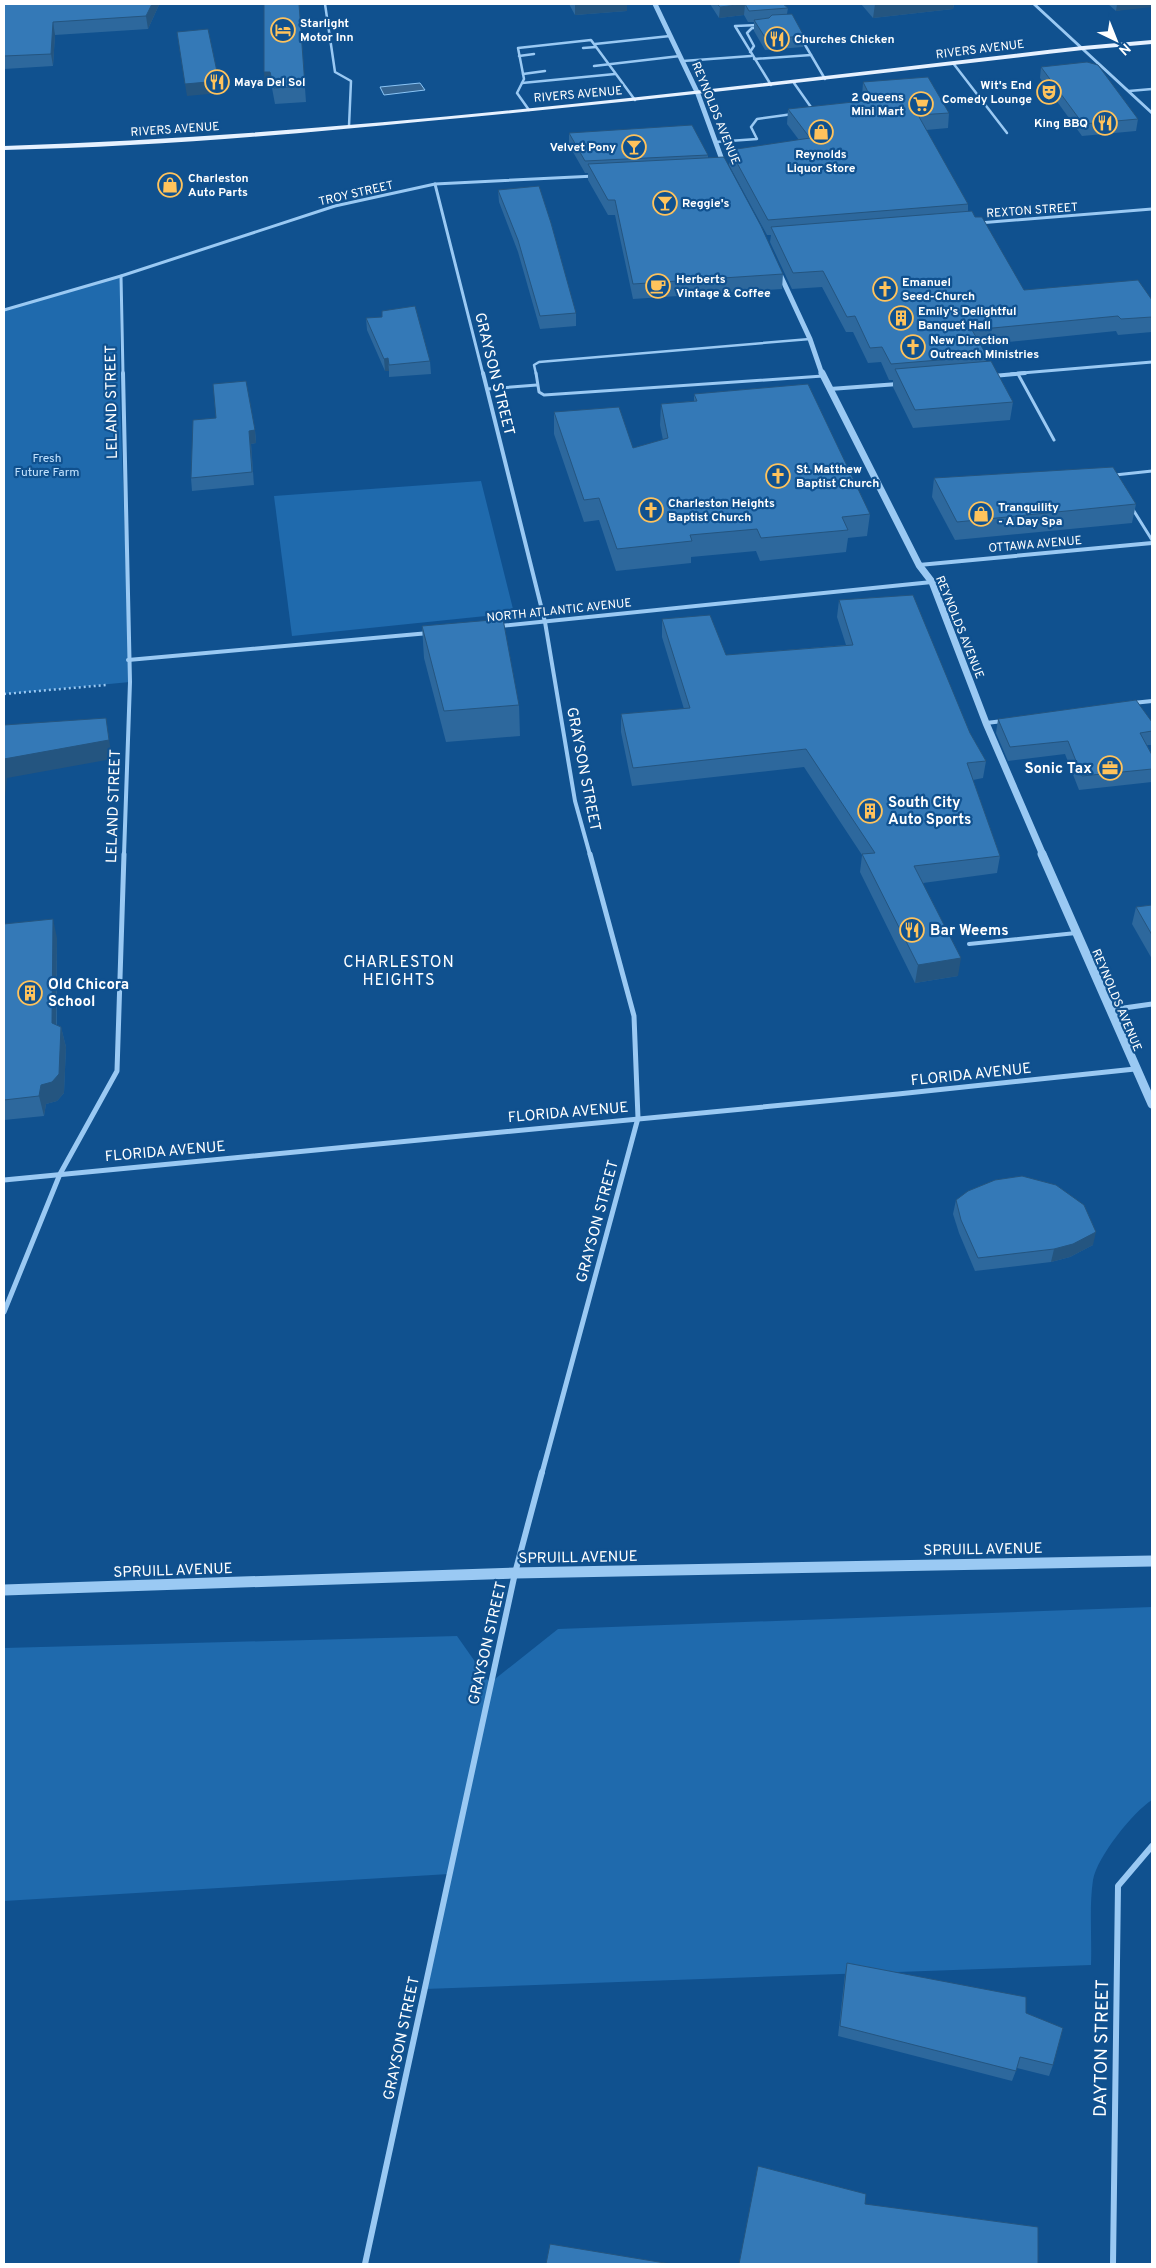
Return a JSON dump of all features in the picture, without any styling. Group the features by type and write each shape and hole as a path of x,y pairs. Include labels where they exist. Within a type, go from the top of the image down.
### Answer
{"main road":[{"name":"RIVERS AVENUE","path":"4,148 152,142 529,110 772,86 1083,48 1152,42"}],"street":[{"name":"REYNOLDS AVENUE","path":"655,4 698,94 730,178"},
{"path":"1034,4 1152,113"},
{"path":"717,170 726,169"},
{"name":"TROY STREET","path":"4,310 121,276 335,206 435,184 605,176"},
{"name":"GRAYSON STREET","path":"365,2264 516,1573 638,1118 634,1016 575,801 545,622 435,184"},
{"name":"REXTON STREET","path":"974,223 1152,209"},
{"name":"REYNOLDS AVENUE","path":"776,265 810,339 823,376 919,565 932,582 986,723 1109,1010 1152,1104"},
{"name":"LELAND STREET","path":"4,1312 7,1296 60,1174 117,1071 129,692 121,276"},
{"path":"988,376 1152,362"},
{"path":"830,390 904,383"},
{"name":"OTTAWA AVENUE","path":"919,565 1152,542"},
{"name":"NORTH ATLANTIC AVENUE","path":"495,627 932,582"},
{"path":"128,660 436,632"},
{"path":"1124,704 1152,701"},
{"path":"986,723 1005,721"},
{"path":"1109,1010 1152,1004"},
{"name":"FLORIDA AVENUE","path":"4,1180 898,1094 1135,1069"},
{"name":"SPRUILL AVENUE","path":"4,1590 516,1573 1152,1561"},
{"name":"DAYTON STREET","path":"1112,2264 1118,1886 1152,1846"}],"lane":[{"path":"325,4 335,72 351,81 349,126"},
{"path":"762,24 735,26 750,54 772,86"},
{"path":"750,54 754,46 746,33 752,28 765,27"},
{"path":"799,34 826,79"},
{"path":"584,48 670,36"},
{"path":"529,110 517,93 522,83 523,74 518,48 592,40 634,100"},
{"path":"519,56 534,54"},
{"path":"594,66 750,54"},
{"path":"754,59 811,55"},
{"path":"953,64 1007,133"},
{"path":"523,74 545,72"},
{"path":"522,83 615,74"},
{"path":"794,83 813,110 804,112"},
{"path":"1129,91 1152,89"},
{"path":"715,142 757,139 751,127 757,119 794,113"},
{"path":"810,339 538,362 534,366 539,392 544,395 823,376"},
{"path":"1018,374 1054,440"},
{"path":"487,389 538,385"},
{"path":"1117,484 1112,475 1152,471"},
{"path":"1128,500 1152,542"},
{"path":"969,944 1076,933"}],"path":[{"path":"4,694 111,684"}],"green space":[{"name":"Fresh Future Farm","path":"120,276 120,397 130,682 4,694 4,310"},
{"path":"481,481 514,613 292,636 274,496"},
{"path":"1152,1607 1152,1800 1135,1814 1117,1836 1101,1859 1096,1870 1091,1901 1091,1965 424,1989 449,1874 4,1901 4,1648 457,1636 490,1683 558,1629"}],"shaded area":[{"path":"420,83 425,90 384,95 380,87"}],"building":[{"path":"4,4 152,4 146,16 53,22 51,54 4,56"},
{"name":"Starlight Motor Inn","path":"264,4 299,4 305,86 274,88 270,72 264,72"},
{"path":"717,4 745,4 720,7"},
{"path":"745,4 783,4 788,8 749,11"},
{"path":"792,14 804,36 766,39 754,20 769,18 772,15"},
{"path":"208,29 219,81 185,84 177,32"},
{"path":"1087,62 1098,65 1138,119 1083,124 1041,67"},
{"path":"928,77 949,113 918,115 968,204 768,220 730,150 810,138 788,109 872,100 863,82"},
{"path":"692,125 708,155 585,161 569,133"},
{"path":"724,157 761,226 783,274 633,284 615,200 608,200 588,164"},
{"path":"539,186 576,313 540,316 518,240 498,190"},
{"path":"972,211 975,217 982,217 1024,290 1138,280 1152,300 1152,317 1121,319 1118,316 972,330 987,356 891,364 882,347 870,348 855,316 847,317 823,271 793,273 771,227"},
{"path":"415,306 430,361 389,365 388,358 384,359 366,318 382,317 382,311"},
{"path":"991,361 1013,402 915,410 895,369"},
{"path":"246,381 255,430 249,431 252,472 191,478 193,420 216,418 213,384"},
{"path":"808,384 870,514 842,517 848,530 761,538 757,529 690,535 692,541 617,549 599,498 584,500 554,412 619,407 633,448 668,438 661,404 697,401 694,394"},
{"path":"1113,467 1136,504 957,522 934,478"},
{"path":"913,595 970,733 986,761 967,763 1000,856 914,866 961,958 918,965 862,854 875,853 806,749 633,768 621,714 690,708 662,619 710,615 726,655 853,645 839,600"},
{"path":"503,619 519,705 444,711 422,626"},
{"path":"1136,700 1152,722 1152,731 1140,733 1152,755 1152,769 1082,776 1068,741 1010,747 998,719"},
{"path":"106,718 109,740 4,759 4,725"},
{"path":"1152,905 1152,935 1136,907"},
{"name":"Old Chicora School","path":"53,919 52,1023 61,1027 59,1074 52,1082 41,1085 39,1096 4,1100 4,924"},
{"path":"1022,1176 1056,1185 1084,1205 1096,1232 1073,1244 1054,1249 978,1258 961,1220 956,1200 968,1191 995,1180"},
{"path":"847,1963 1026,1997 1026,2013 1063,2028 1053,2065 1020,2057 1016,2071 840,2026"},
{"path":"758,2166 866,2194 865,2204 1038,2227 1038,2264 739,2264"},
{"path":"550,2244 671,2264 546,2264"}],"place":[{"name":"Starlight Motor Inn","path":"283,30"},
{"name":"Churches Chicken","path":"777,39"},
{"name":"Maya Del Sol","path":"217,82"},
{"name":"Wit's End Comedy Lounge","path":"1049,92"},
{"name":"2 Queens Mini Mart","path":"921,104"},
{"name":"King BBQ","path":"1105,123"},
{"name":"Reynolds Liquor Store","path":"821,132"},
{"name":"Velvet Pony","path":"634,147"},
{"name":"Charleston Auto Parts","path":"170,185"},
{"name":"Reggie's","path":"665,203"},
{"name":"Herberts Vintage & Coffee","path":"658,286"},
{"name":"Emanuel Seed-Church","path":"885,289"},
{"name":"Emily's Delightful Banquet Hall","path":"901,318"},
{"name":"New Direction Outreach Ministries","path":"913,347"},
{"name":"St. Matthew Baptist Church","path":"778,476"},
{"name":"Charleston Heights Baptist Church","path":"651,510"},
{"name":"Tranquility - A Day Spa","path":"981,514"},
{"name":"Sonic Tax","path":"1110,768"},
{"name":"South City Auto Sports","path":"870,811"},
{"name":"Bar Weems","path":"912,930"},
{"name":"Old Chicora School","path":"30,993"}],"district":[{"name":"CHARLESTON HEIGHTS","path":"399,970"}]}
